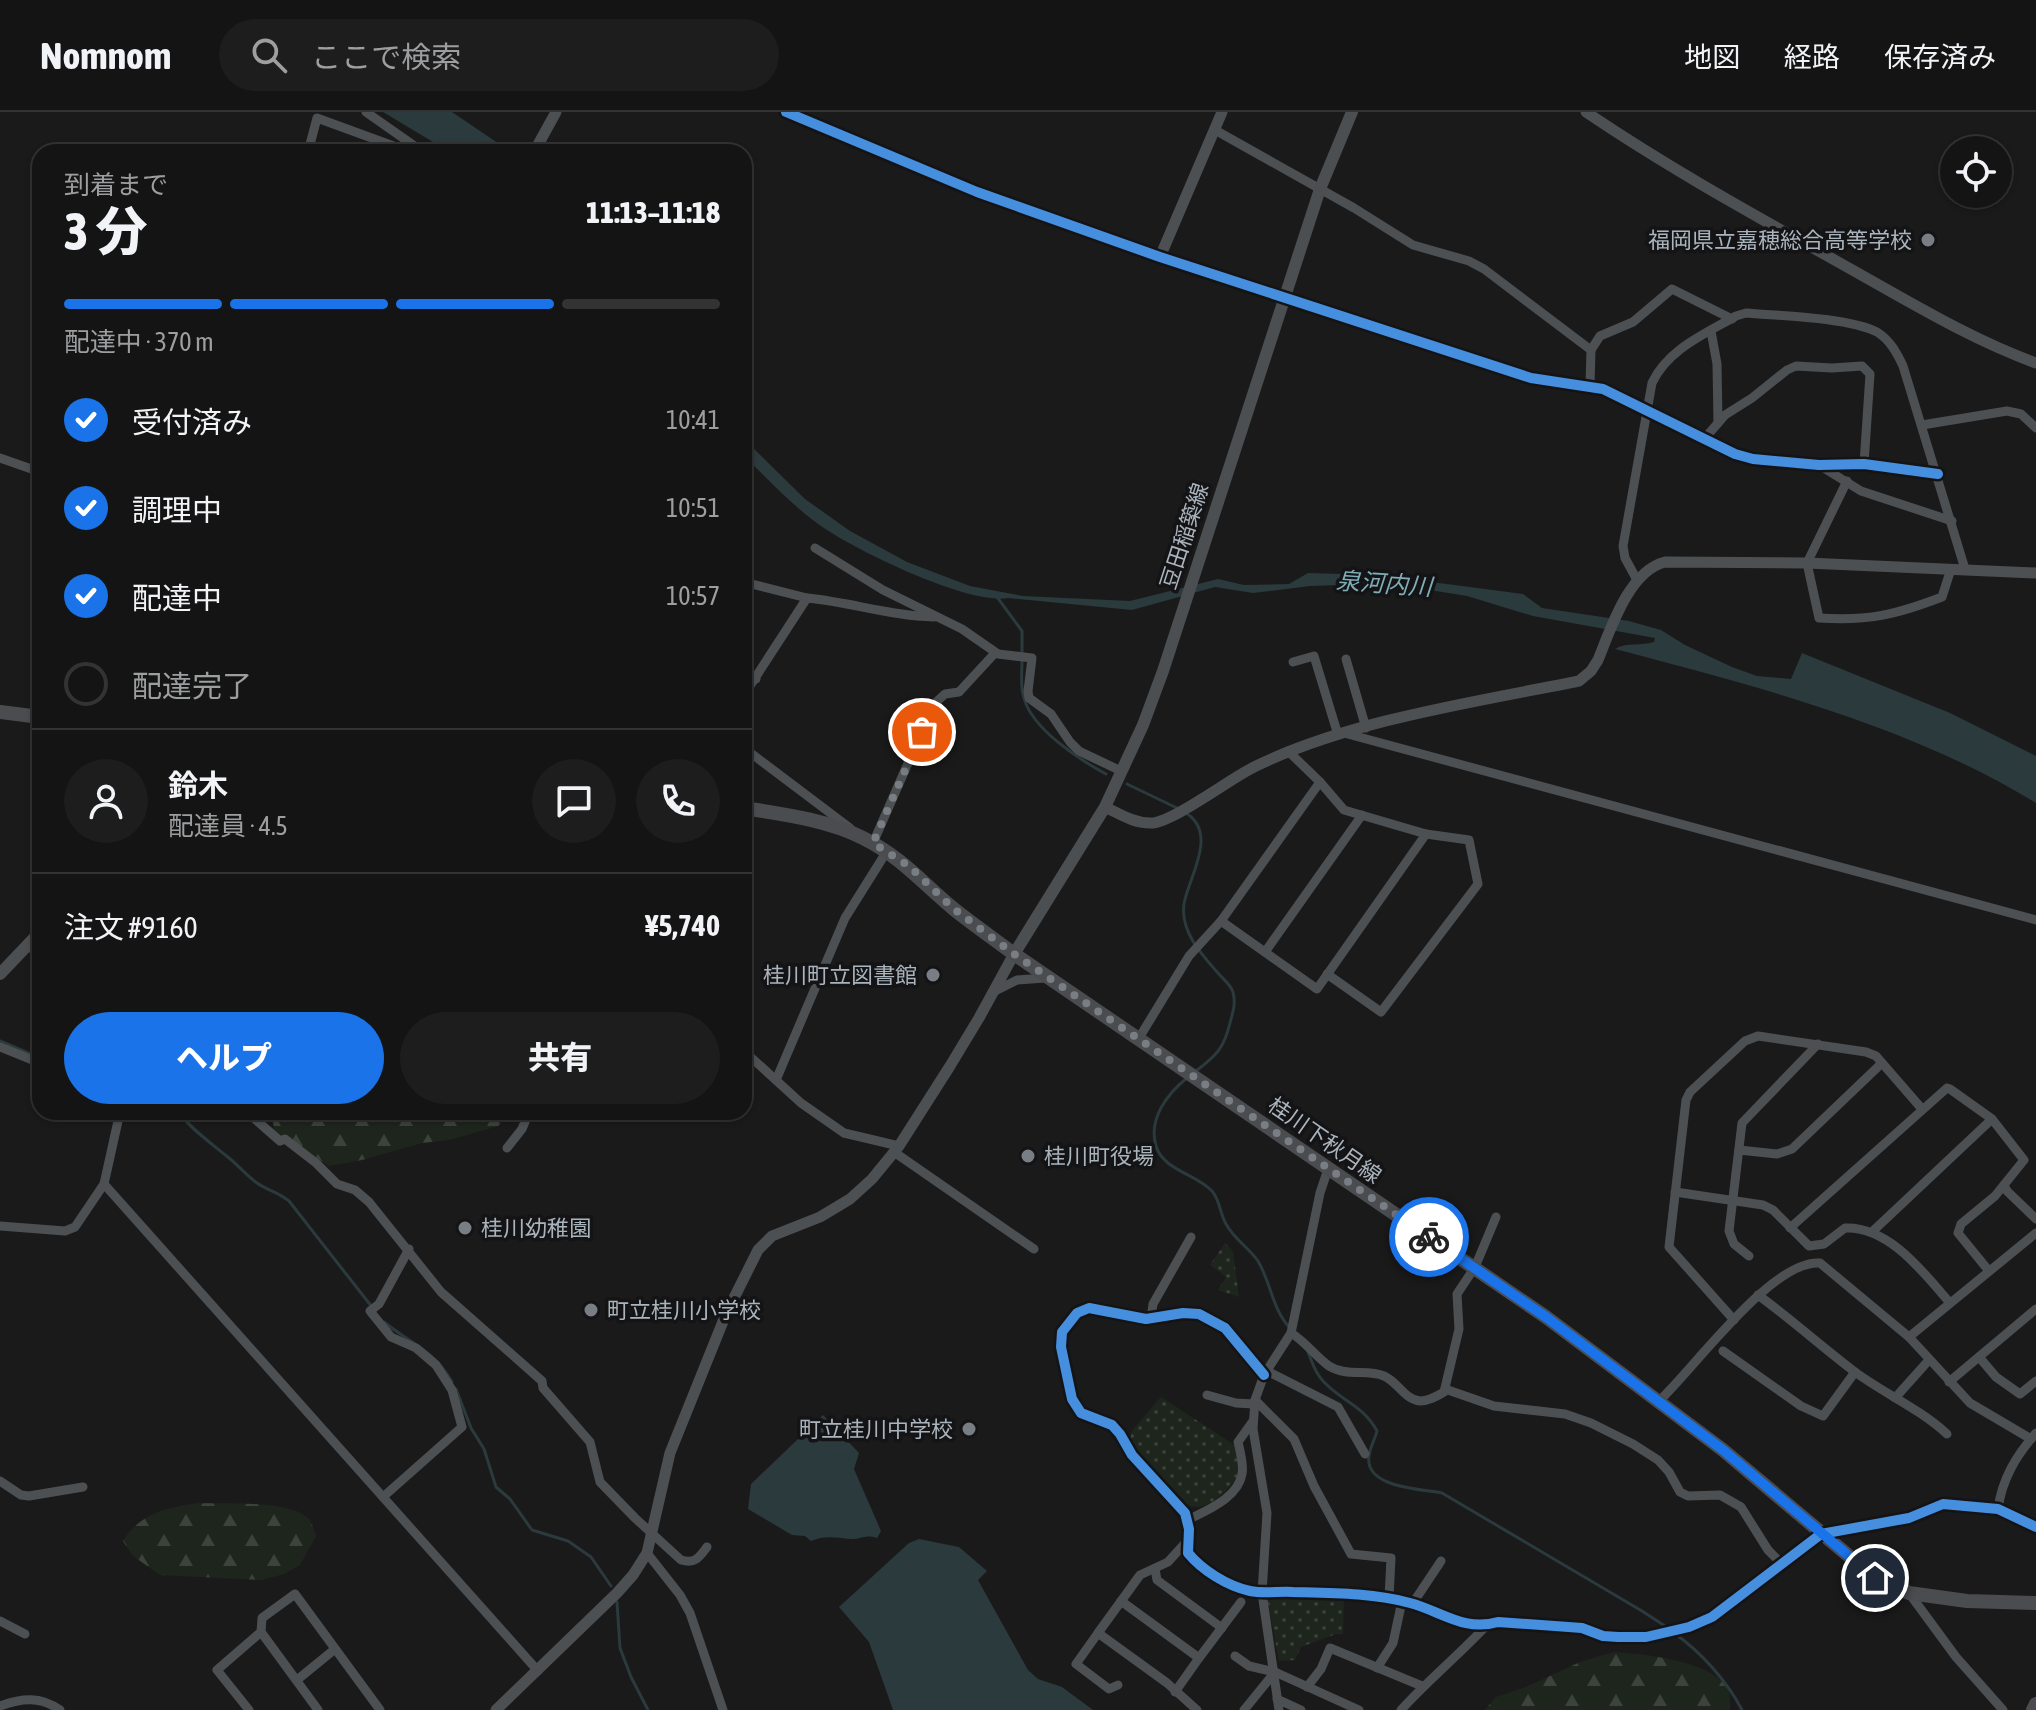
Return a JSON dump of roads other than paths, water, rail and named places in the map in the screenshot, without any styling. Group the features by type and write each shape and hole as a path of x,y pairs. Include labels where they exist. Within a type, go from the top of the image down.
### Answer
{"main road":[{"name":"豆田稲築線","path":"1014,954 1105,807 1143,725 1283,297 1320,189 1352,112"},
{"path":"0,712 32,716"},
{"name":"桂川下秋月線","path":"752,810 814,822 866,839 909,866 954,909 1014,954 1475,1267 1723,1450 1875,1578 1909,1593 1967,1601 2036,1603"},
{"path":"0,974 32,940"},
{"path":"2033,1710 2036,1704"}],"street":[{"path":"366,112 412,144"},
{"path":"539,144 556,112"},
{"path":"786,112 977,192 1160,257 1531,378 1590,385 1735,454 1753,459 1819,465 1864,464 1938,474"},
{"path":"1160,257 1222,112"},
{"path":"1586,112 1671,168 1785,232 2004,352 2036,363"},
{"path":"310,144 317,118 388,144"},
{"path":"1215,130 1413,245 1469,261 1484,269 1591,350"},
{"path":"1590,385 1591,350 1600,336 1633,322 1672,289 1732,319"},
{"path":"1637,580 1625,558 1623,546 1652,383 1666,360 1746,313 1847,324 1878,333 1889,342 1903,366 1965,569"},
{"path":"1711,331 1717,364 1718,423"},
{"path":"1705,438 1725,415 1764,390 1787,370 1796,366 1862,366 1870,374 1864,464"},
{"path":"1922,425 2000,410 2014,411 2036,428"},
{"path":"0,458 32,469"},
{"path":"1819,465 1861,491 1952,521"},
{"path":"1847,481 1807,563 1819,618 1880,618 1942,597 1951,569"},
{"path":"815,548 883,590 962,629 995,653 1032,658 1029,698 1051,714 1079,751 1121,771"},
{"path":"1105,807 1134,822 1154,824 1253,767 1288,751 1448,707 1579,681 1591,671 1637,580 1656,564 1673,561 1807,563 2036,573"},
{"path":"752,584 807,598 842,601 910,616 938,617"},
{"path":"752,684 807,598"},
{"path":"752,754 866,839 934,704 945,694 959,692 995,653"},
{"path":"1293,662 1314,656 1341,734"},
{"path":"1346,659 1366,728"},
{"path":"752,676 756,679"},
{"path":"1341,734 2036,920"},
{"path":"1288,751 1344,810 1426,834 1469,840 1478,884 1381,1012 1327,974"},
{"path":"1139,1038 1189,956 1221,921 1320,782"},
{"path":"1265,952 1362,815"},
{"path":"1221,921 1317,989 1426,834"},
{"path":"776,1080 845,918 887,851"},
{"path":"27,945 32,949"},
{"path":"496,1710 617,1593 647,1553 670,1453 726,1314 758,1250 772,1236 820,1217 850,1199 872,1179 897,1149 1014,954"},
{"path":"993,993 1017,980 1049,978"},
{"path":"1734,1320 1671,1252 1669,1239 1686,1100 1696,1085 1751,1037 1818,1044 1876,1056 1922,1109"},
{"path":"1749,1256 1730,1238 1742,1123 1818,1044"},
{"path":"0,1047 32,1060"},
{"path":"752,1058 801,1103 844,1133 897,1149 1034,1249"},
{"path":"1739,1150 1777,1154 1792,1149 1882,1063"},
{"path":"1790,1228 1947,1088 1992,1119 2024,1160 1995,1196 1961,1224 1958,1233 1989,1271"},
{"path":"1873,1231 1992,1119"},
{"path":"0,1226 71,1230 104,1184 118,1120"},
{"path":"256,1120 280,1141 285,1139 316,1163 337,1184 355,1190 369,1202 441,1292 542,1381 543,1388 590,1442 594,1469 600,1482 653,1535 681,1560 690,1563 697,1560 707,1547"},
{"path":"507,1148 526,1120"},
{"path":"1279,1710 1262,1593 1267,1513 1253,1421 1254,1402 1265,1373 1291,1333 1320,1193 1328,1169"},
{"path":"104,1184 538,1671"},
{"path":"2004,1185 2036,1219"},
{"path":"1675,1192 1763,1205 1773,1210 1803,1241 1815,1247 1845,1228 1873,1231 1901,1252 1950,1303"},
{"path":"1291,1333 1305,1341 1328,1365 1340,1371 1382,1375 1410,1398 1421,1401 1444,1392 1459,1329 1457,1294 1475,1267 1496,1217"},
{"path":"1909,1337 2036,1233"},
{"path":"1151,1319 1153,1304 1191,1237"},
{"path":"383,1497 459,1431 462,1420 452,1390 436,1365 416,1348 391,1337 370,1311 379,1304 409,1249"},
{"path":"1658,1402 1758,1295 1803,1264 1820,1263 1909,1337 1970,1403 2033,1436 2009,1469 2001,1489 1998,1509"},
{"path":"1758,1295 1796,1322 1855,1372 1934,1422 1947,1434"},
{"path":"1365,1454 1338,1407 1265,1373 1225,1328 1199,1314 1183,1313 1151,1319 1089,1308 1077,1313 1062,1332 1061,1347 1072,1399 1081,1413 1112,1425 1132,1455 1185,1513 1188,1520 1188,1553 1211,1574 1246,1591 1389,1598 1413,1603 1454,1621 1582,1628 1603,1636 1646,1637 1689,1627 1712,1617 1821,1534 1909,1518 1943,1504 1998,1509 2036,1527"},
{"path":"1949,1382 2036,1309"},
{"path":"1723,1351 1801,1406 1823,1416 1855,1372"},
{"path":"1979,1357 1996,1377 2020,1394 2036,1381"},
{"path":"1895,1398 1929,1360"},
{"path":"1445,1389 1494,1406 1565,1414 1633,1444 1658,1460 1680,1492 1688,1496 1720,1495 1741,1507 1768,1550 1782,1564"},
{"path":"1207,1395 1236,1403 1254,1402 1294,1439 1314,1486 1351,1554 1391,1558 1389,1598"},
{"path":"1188,1520 1219,1504 1240,1480 1243,1472 1238,1442 1253,1421"},
{"path":"0,1481 21,1495 29,1496 83,1487"},
{"path":"1118,1685 1109,1689 1076,1664 1140,1575 1168,1562 1187,1541"},
{"path":"647,1553 690,1613 723,1710"},
{"path":"1413,1603 1441,1561"},
{"path":"1155,1569 1157,1580 1222,1628"},
{"path":"1909,1593 1956,1657 2003,1710"},
{"path":"318,1710 261,1632 262,1618 295,1594 380,1710"},
{"path":"1121,1601 1199,1658"},
{"path":"1377,1668 1393,1643 1402,1601"},
{"path":"1175,1692 1241,1602"},
{"path":"0,1621 25,1634"},
{"path":"1401,1710 1487,1625"},
{"path":"249,1710 217,1670 261,1632"},
{"path":"1098,1633 1167,1683 1185,1705 1197,1710"},
{"path":"1307,1687 1321,1669 1330,1648 1422,1686"},
{"path":"297,1680 335,1649"},
{"path":"1235,1656 1249,1666 1275,1672 1359,1710"},
{"path":"1244,1710 1275,1672"},
{"path":"0,1706 33,1699 60,1710"},
{"path":"1277,1699 1301,1710"}],"water":[{"path":"383,112 452,112 499,144 437,144"},
{"name":"泉河内川","path":"752,447 805,499 850,531 907,562 970,586 1023,596 1130,601 1218,579 1244,585 1289,584 1308,573 1378,575 1523,594 1542,608 1629,621 1661,630 1685,645 1757,676 1791,679 1802,653 1950,713 2036,756 2036,803 1988,776 1885,730 1777,694 1615,649 1654,642 1655,638 1533,616 1467,596 1367,584 1310,586 1253,593 1215,587 1132,610 990,598 943,586 889,563 827,530 752,464"},
{"path":"823,1415 859,1453 854,1469 881,1531 877,1538 826,1537 811,1541 805,1536 792,1535 748,1509 751,1484"},
{"path":"919,1539 959,1547 987,1571 978,1580 1028,1670 1038,1679 1062,1687 1093,1710 893,1710 869,1642 839,1607 909,1543"}],"waterway":[{"path":"997,597 1022,631 1022,653"},
{"path":"1022,661 1023,694 1037,721 1071,752 1106,774"},
{"path":"1127,784 1179,809"},
{"path":"1186,813 1196,822 1201,844 1184,904 1185,924 1199,950 1230,987 1234,1000 1228,1032 1222,1045 1196,1071"},
{"path":"0,1041 32,1055"},
{"path":"1187,1078 1161,1108 1155,1126 1156,1146 1165,1161 1205,1185 1215,1195 1229,1229 1258,1261 1279,1312 1289,1327"},
{"path":"186,1120 253,1180 289,1201 372,1307"},
{"path":"384,1322 438,1362 452,1382"},
{"path":"1308,1352 1320,1378 1359,1409 1377,1431 1369,1456 1375,1475 1396,1485 1442,1493 1668,1628"},
{"path":"456,1389 471,1428 484,1449 496,1487 510,1499 532,1530 568,1541 591,1557 611,1586"},
{"path":"617,1602 620,1648 648,1710"},
{"path":"1674,1633 1712,1668 1742,1710"}],"place":[{"name":"福岡県立嘉穂総合高等学校","path":"1928,240"},
{"name":"桂川町立図書館","path":"933,975"},
{"name":"桂川町役場","path":"1028,1156"},
{"name":"桂川幼稚園","path":"465,1228"},
{"name":"町立桂川小学校","path":"591,1310"},
{"name":"町立桂川中学校","path":"969,1429"}]}
